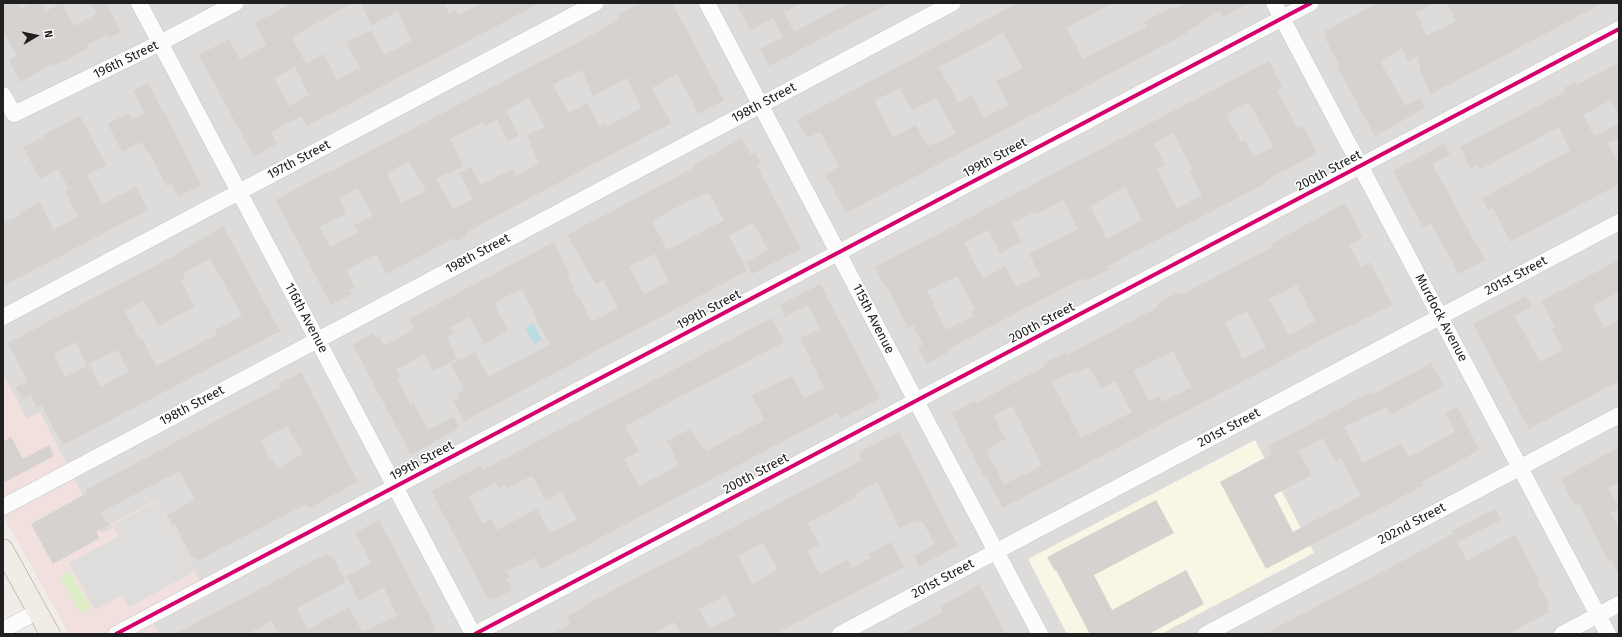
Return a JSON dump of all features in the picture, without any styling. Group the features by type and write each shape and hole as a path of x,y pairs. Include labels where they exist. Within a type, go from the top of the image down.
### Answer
{"main road":[{"path":"3,549 50,634"}],"street":[{"name":"116th Avenue","path":"139,3 474,634"},
{"name":"196th Street","path":"3,95 14,114 160,43 236,3"},
{"name":"197th Street","path":"3,317 596,3"},
{"name":"115th Avenue","path":"707,3 1040,634"},
{"name":"198th Street","path":"3,506 953,3"},
{"name":"Murdock Avenue","path":"1274,3 1608,634"},
{"name":"199th Street","path":"116,634 1310,3"},
{"name":"200th Street","path":"474,634 1619,29"},
{"name":"201st Street","path":"840,634 1619,222"},
{"name":"202nd Street","path":"1206,634 1619,415"},
{"path":"1562,634 1619,604"},
{"path":"3,630 38,611"}],"shaded area":[{"path":"3,3 1619,3 1619,634 158,634 153,624 156,500 112,524 113,528 102,534 40,412 27,419 3,375"},
{"path":"3,375 27,419 40,412 102,533 113,528 111,524 156,500 208,596 153,624 158,634 69,634 3,515"},
{"path":"1255,440 1314,553 1161,634 1067,634 1028,559"},
{"path":"156,501 194,572 129,607 122,595 95,610 69,563 119,536 113,525"}],"green space":[{"path":"70,571 91,608 80,614 60,577"}],"water":[{"path":"533,323 542,339 534,344 525,328"}],"building":[{"path":"3,3 18,3 21,8 30,3 42,3 46,11 62,3 74,26 97,14 90,3 107,3 121,32 108,39 107,35 87,45 88,48 78,54 54,66 53,64 20,82 9,60 17,56 3,31"},
{"path":"293,3 352,3 292,37 306,64 324,54 337,80 360,68 346,42 371,30 384,55 411,41 398,11 371,26 361,3 444,3 449,13 456,9 459,15 482,3 540,3 307,126 301,116 271,132 277,144 254,157 199,55 229,39 240,60 266,45 255,23","holes":["295,67 309,95 289,106 274,78"]},
{"path":"640,3 672,3 724,100 699,114 677,74 652,88 671,123 490,219 466,233 468,235 456,242 454,238 386,274 376,254 346,270 355,287 349,290 352,294 331,305 276,200 325,173 326,174 588,37 619,20 617,15","holes":["582,70 593,96 627,78 641,108 607,127 605,123 599,126 587,103 569,113 553,85","529,98 545,127 527,135 539,164 515,176 512,169 480,185 471,167 459,173 473,199 453,209 436,179 464,166 450,139 483,122 485,126 497,120 508,141 519,136 506,110","409,161 426,191 401,203 387,173","358,188 373,216 354,225 358,232 330,247 320,227 346,214 339,199"]},
{"path":"736,3 800,3 784,12 794,32 849,3 890,3 769,66 760,49 783,37 773,18 750,30"},
{"path":"1018,3 1112,3 1067,28 1083,59 1147,27 1144,22 1173,7 1174,9 1185,3 1248,3 1223,17 1220,11 1198,23 1199,25 1186,31 1187,33 846,213 825,174 839,167 820,132 807,138 797,120","holes":["1003,33 1023,68 996,81 1009,105 984,118 972,95 958,103 939,67","900,88 912,110 936,98 956,133 937,143 927,146 916,125 893,137 874,101"]},
{"path":"1378,3 1436,3 1416,13 1427,36 1456,21 1447,3 1603,3 1431,94 1421,73 1418,56 1408,61 1402,48 1380,61 1405,106 1420,98 1425,108 1375,136 1337,66 1339,65 1323,34 1326,33 1325,31"},
{"path":"1269,61 1282,88 1277,90 1298,129 1303,126 1317,153 1265,181 1266,183 1107,266 1109,269 1086,281 1084,278 1073,283 948,349 949,352 927,364 918,347 923,345 913,325 908,328 887,286 885,286 875,267","holes":["1249,102 1273,147 1254,157 1245,140 1241,142 1226,114","1173,133 1192,169 1189,171 1202,195 1177,209 1157,169 1165,165 1154,143","1125,187 1142,220 1107,239 1090,206","1063,200 1078,229 1029,254 1040,275 1016,287 1005,266 983,279 964,243 989,230 1000,253 1022,242 1012,223 1035,212 1036,214","957,276 975,309 971,311 973,316 946,330 927,291"]},
{"path":"1619,63 1619,116 1611,100 1583,115 1594,136 1619,124 1619,138 1608,143 1619,164 1619,184 1510,242 1493,208 1488,210 1482,198 1570,151 1559,127 1479,170 1477,165 1470,168 1460,147 1566,91 1564,88 1575,82 1576,85"},
{"path":"148,83 164,114 165,113 201,185 178,197 171,183 166,186 149,152 147,153 141,142 122,152 108,124 128,113 132,119 144,113 133,90"},
{"path":"80,116 106,165 87,175 102,204 136,187 148,210 3,286 3,223 20,215 19,213 40,202 53,230 78,217 65,191 69,189 58,169 40,179 23,147 44,137 43,135"},
{"path":"742,138 751,155 755,153 761,164 757,166 801,249 752,274 746,262 768,250 753,222 729,236 747,271 464,421 453,401 459,397 457,394 464,390 451,364 475,352 488,377 551,344 536,320 537,319 522,289 501,299 494,304 508,331 484,344 470,317 450,327 453,333 447,337 457,359 433,371 424,354 396,370 401,377 397,379 411,406 414,404 428,430 454,417 459,428 411,455 353,345 373,333 376,339 379,337 384,346 414,329 409,319 554,242 569,273 567,274 578,298 580,297 591,322 618,308 603,280 596,284 567,235 695,167 694,165","holes":["709,193 724,220 667,250 652,221 688,201","655,254 669,281 644,295 629,266"]},
{"path":"1444,144 1450,154 1432,164 1485,260 1459,274 1431,223 1423,227 1393,171"},
{"path":"1345,203 1363,238 1349,245 1361,267 1370,262 1392,305 1321,340 1003,508 986,476 984,477 952,413 975,401 976,403 1044,367 1043,364 1066,352 1067,355 1158,307 1157,304 1179,292 1181,295 1272,247 1271,244","holes":["1297,285 1315,321 1289,335 1269,299","1247,311 1266,347 1243,359 1225,323","1173,351 1191,387 1162,402 1159,396 1149,401 1134,371","1089,366 1101,389 1115,381 1132,412 1081,438 1052,382 1075,370 1076,373","1013,406 1042,466 1004,484 986,450 1005,439 994,416"]},
{"path":"223,226 280,331 63,445 41,405 36,407 31,395 23,400 16,387 28,382 8,343 181,252","holes":["210,258 242,316 215,330 217,334 157,366 142,339 140,340 125,311 144,301 158,326 195,307 181,281 185,279 183,274","76,342 87,365 117,350 129,372 100,387 90,365 65,377 54,354"]},
{"path":"1619,260 1619,292 1592,306 1604,328 1619,320 1619,381 1529,429 1473,324 1526,296 1532,307 1515,316 1540,362 1563,350 1552,329 1555,327 1541,301"},
{"path":"820,284 880,398 841,419 837,413 541,569 535,558 507,571 510,577 506,579 512,590 493,600 492,597 488,599 431,491 480,466 483,470 772,318 784,342 625,426 639,451 624,459 639,486 679,465 667,441 690,429 702,448 704,447 706,451 764,420 752,395 792,376 804,399 824,388 800,338 820,329 808,305 785,317 780,305","holes":["532,476 546,501 562,492 577,520 550,533 537,509 497,530 491,519 483,524 469,497 496,482 499,488 505,485 507,488"]},
{"path":"1431,363 1444,386 1390,415 1386,407 1344,427 1363,463 1401,444 1409,457 1455,432 1445,413 1457,406 1479,450 1422,482 1424,485 1266,569 1220,482 1272,454 1268,446 1371,392 1372,395","holes":["1323,438 1335,461 1341,458 1361,496 1293,532 1274,495 1311,475 1299,451"]},
{"path":"301,372 358,482 309,508 306,504 197,561 195,557 193,559 175,524 172,525 167,515 195,500 180,471 101,512 109,525 96,532 100,538 53,564 31,524 87,493 86,490 102,481 282,386 280,383","holes":["287,426 303,454 278,468 272,458 270,459 261,440"]},
{"path":"899,432 958,546 919,566 914,556 935,544 922,521 917,523 916,520 899,528 877,482 854,494 856,497 808,523 819,545 807,551 820,575 847,560 852,568 871,558 869,554 891,542 904,567 775,634 681,634 674,622 652,634 551,634 570,624 567,616 584,607 583,606 862,460 858,453","holes":["763,543 778,569 752,585 738,556","726,595 736,615 709,629 699,609"]},
{"path":"11,437 23,459 49,445 54,456 3,483 3,442"},
{"path":"1619,447 1619,482 1608,488 1619,508 1611,513 1619,530 1619,576 1611,560 1608,561 1579,503 1575,506 1561,479"},
{"path":"1156,500 1174,533 1094,575 1112,610 1186,570 1204,604 1149,634 1090,634 1056,570 1055,571 1047,557"},
{"path":"1495,509 1501,520 1457,542 1452,531"},
{"path":"379,520 437,630 429,634 278,634 272,621 248,634 175,634 328,553 330,557 332,556 346,582 297,608 308,629 349,607 362,632 397,616 384,587 359,601 346,576 371,564 361,542 355,533"},
{"path":"1453,534 1467,561 1515,535 1539,580 1537,581 1549,605 1546,607 1549,612 1508,634 1265,634"},
{"path":"979,585 1006,634 902,634 943,612 940,607"}],"cycle path":[{"path":"116,634 1311,3"},
{"path":"475,634 1619,29"}]}
